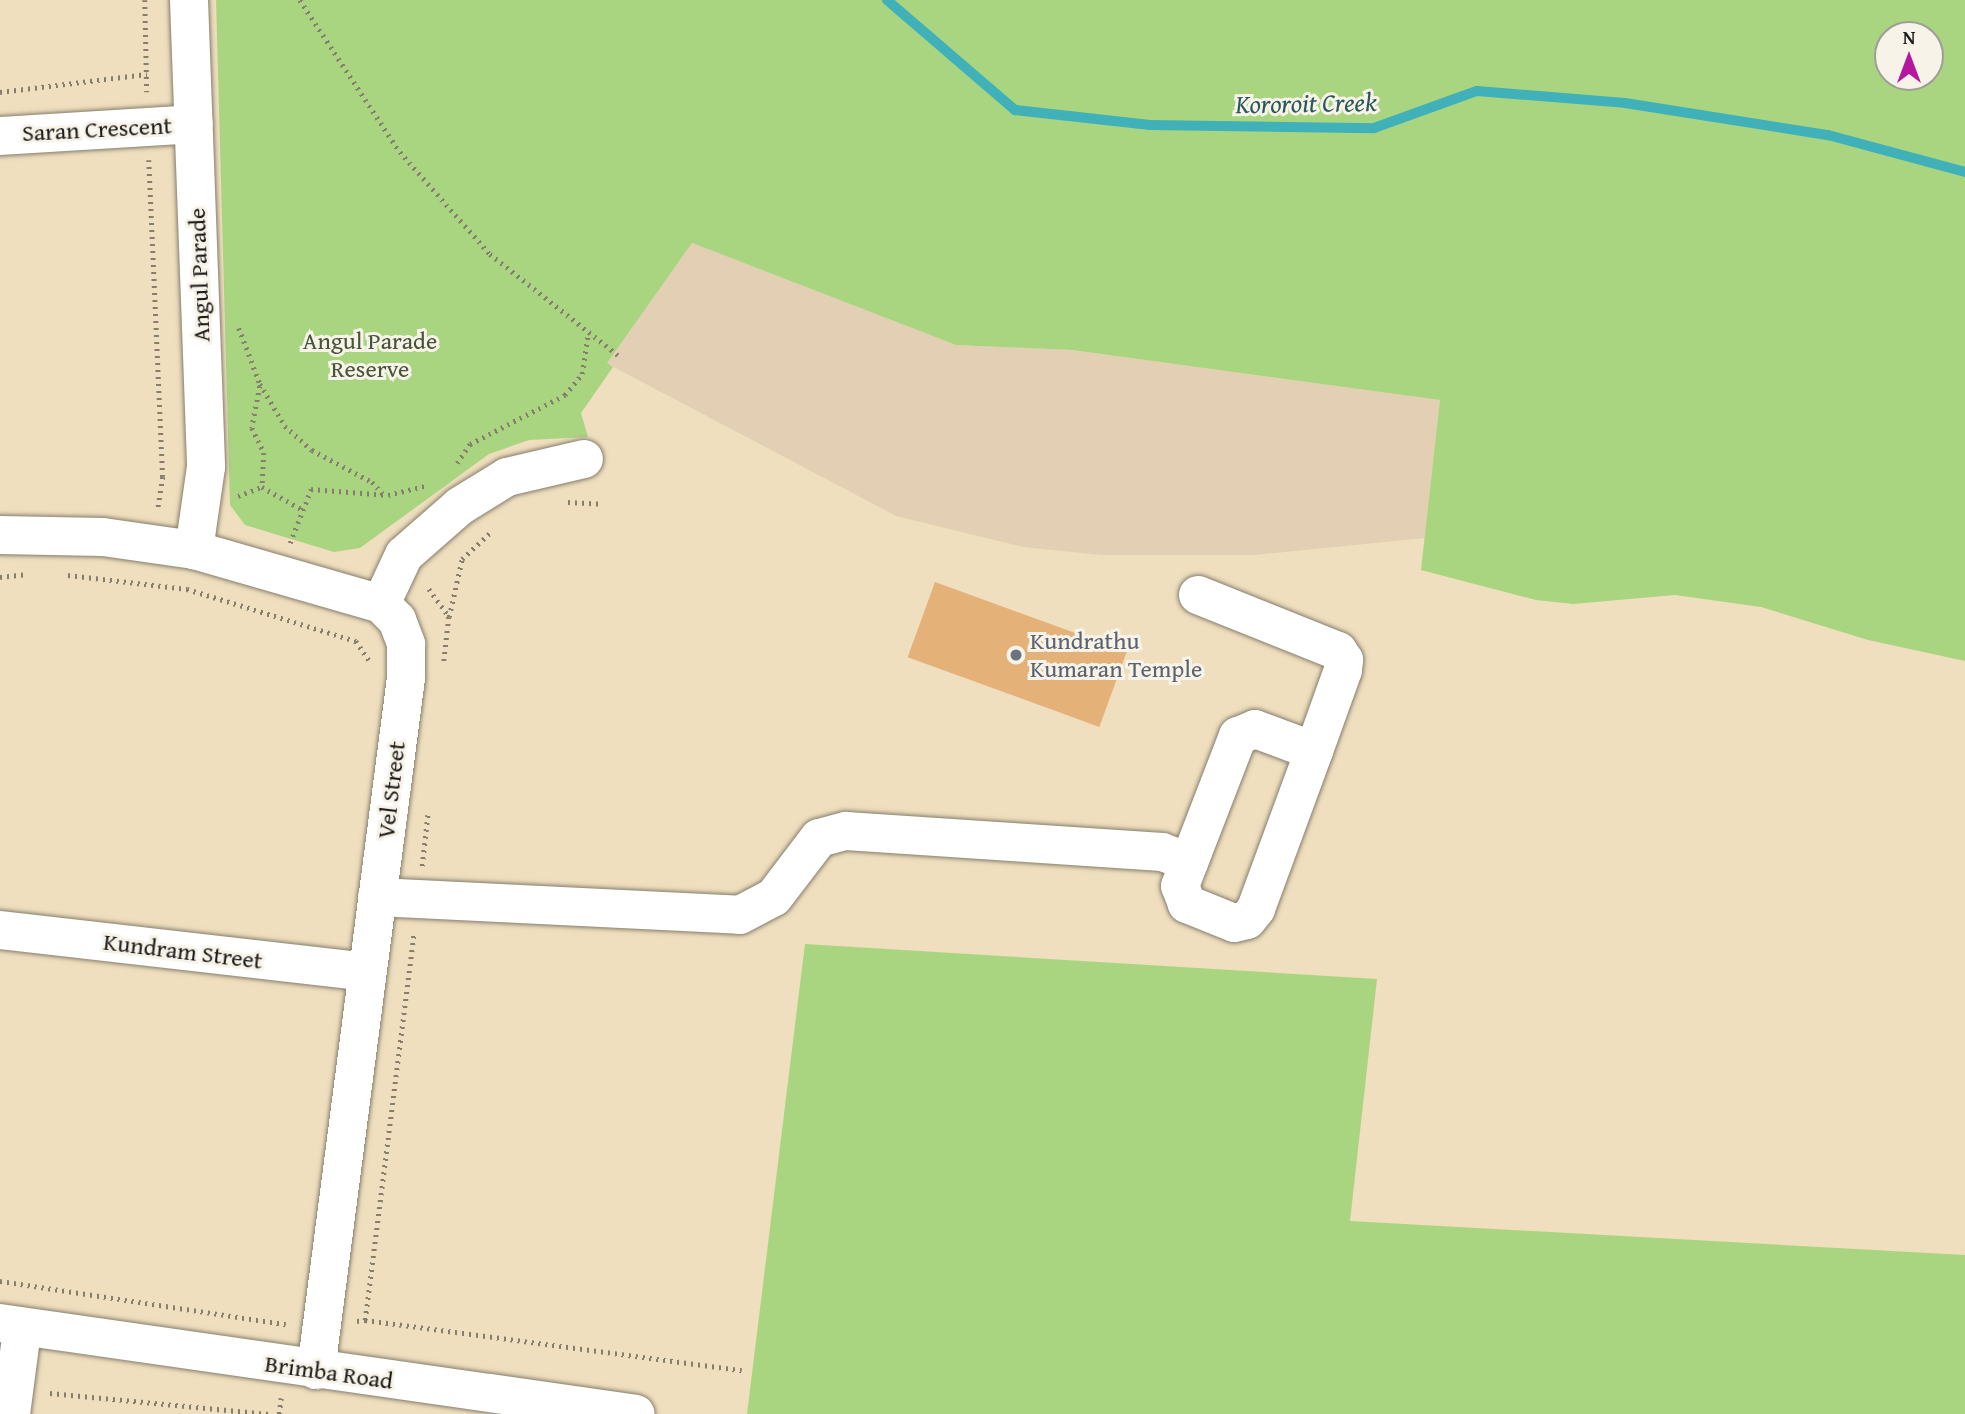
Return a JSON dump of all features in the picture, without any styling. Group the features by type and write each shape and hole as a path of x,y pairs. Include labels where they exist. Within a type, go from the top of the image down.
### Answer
{"street":[{"name":"Angul Parade","path":"189,0 206,467 197,533"},
{"name":"Saran Crescent","path":"0,135 194,124"},
{"path":"0,535 197,533 282,575 381,604 404,555 460,506 507,477 584,459"},
{"path":"1198,595 1338,651 1343,670 1314,751 1256,909 1247,920 1234,923 1187,904 1180,887 1238,736 1255,729 1314,751"},
{"name":"Vel Street","path":"300,1368 366,972 406,678 406,644 397,620 381,604"},
{"path":"377,897 418,902 740,915 774,897 819,838 846,831 1162,852 1189,862"},
{"name":"Kundram Street","path":"0,930 366,972"},
{"path":"7,1328 13,1402"},
{"name":"Brimba Road","path":"7,1328 300,1368 563,1409 636,1414"}],"path":[{"path":"145,0 147,125 163,477 158,509"},
{"path":"300,0 400,152 490,254 618,355"},
{"path":"0,92 147,74"},
{"path":"237,316 260,384 285,426 313,450 372,482 384,495"},
{"path":"450,471 470,444 565,395 582,374 588,334"},
{"path":"260,384 252,428 264,453 262,487"},
{"path":"267,614 311,489 384,495 432,484"},
{"path":"197,533 227,499 262,487 303,510"},
{"path":"554,503 602,504"},
{"path":"449,617 462,559 495,528"},
{"path":"0,577 34,573"},
{"path":"59,574 187,589 356,641 371,662"},
{"path":"279,1414 300,1368 292,1310"},
{"path":"365,1320 742,1370"},
{"path":"13,1402 96,1395 269,1414"}],"shaded area":[{"path":"692,243 956,345 1072,350 1440,400 1425,538 1254,555 1101,555 1023,547 896,516 606,363"}],"green space":[{"name":"Angul Parade Reserve","path":"216,0 1965,0 1965,661 1868,640 1761,607 1675,595 1573,604 1536,600 1421,570 1440,400 1072,350 956,345 692,243 607,363 613,367 581,413 588,437 529,440 489,454 360,548 334,552 245,525 230,505"},
{"path":"805,944 1377,979 1350,1221 1965,1255 1965,1414 747,1414"}],"building":[{"name":"Kundrathu Kumaran Temple","path":"935,582 1127,652 1099,727 908,657"}],"waterway":[{"name":"Kororoit Creek","path":"887,0 1015,110 1150,125 1374,128 1477,91 1625,103 1828,135 1965,172"}],"place":[{"name":"Kundrathu Kumaran Temple","path":"1016,655"}]}
